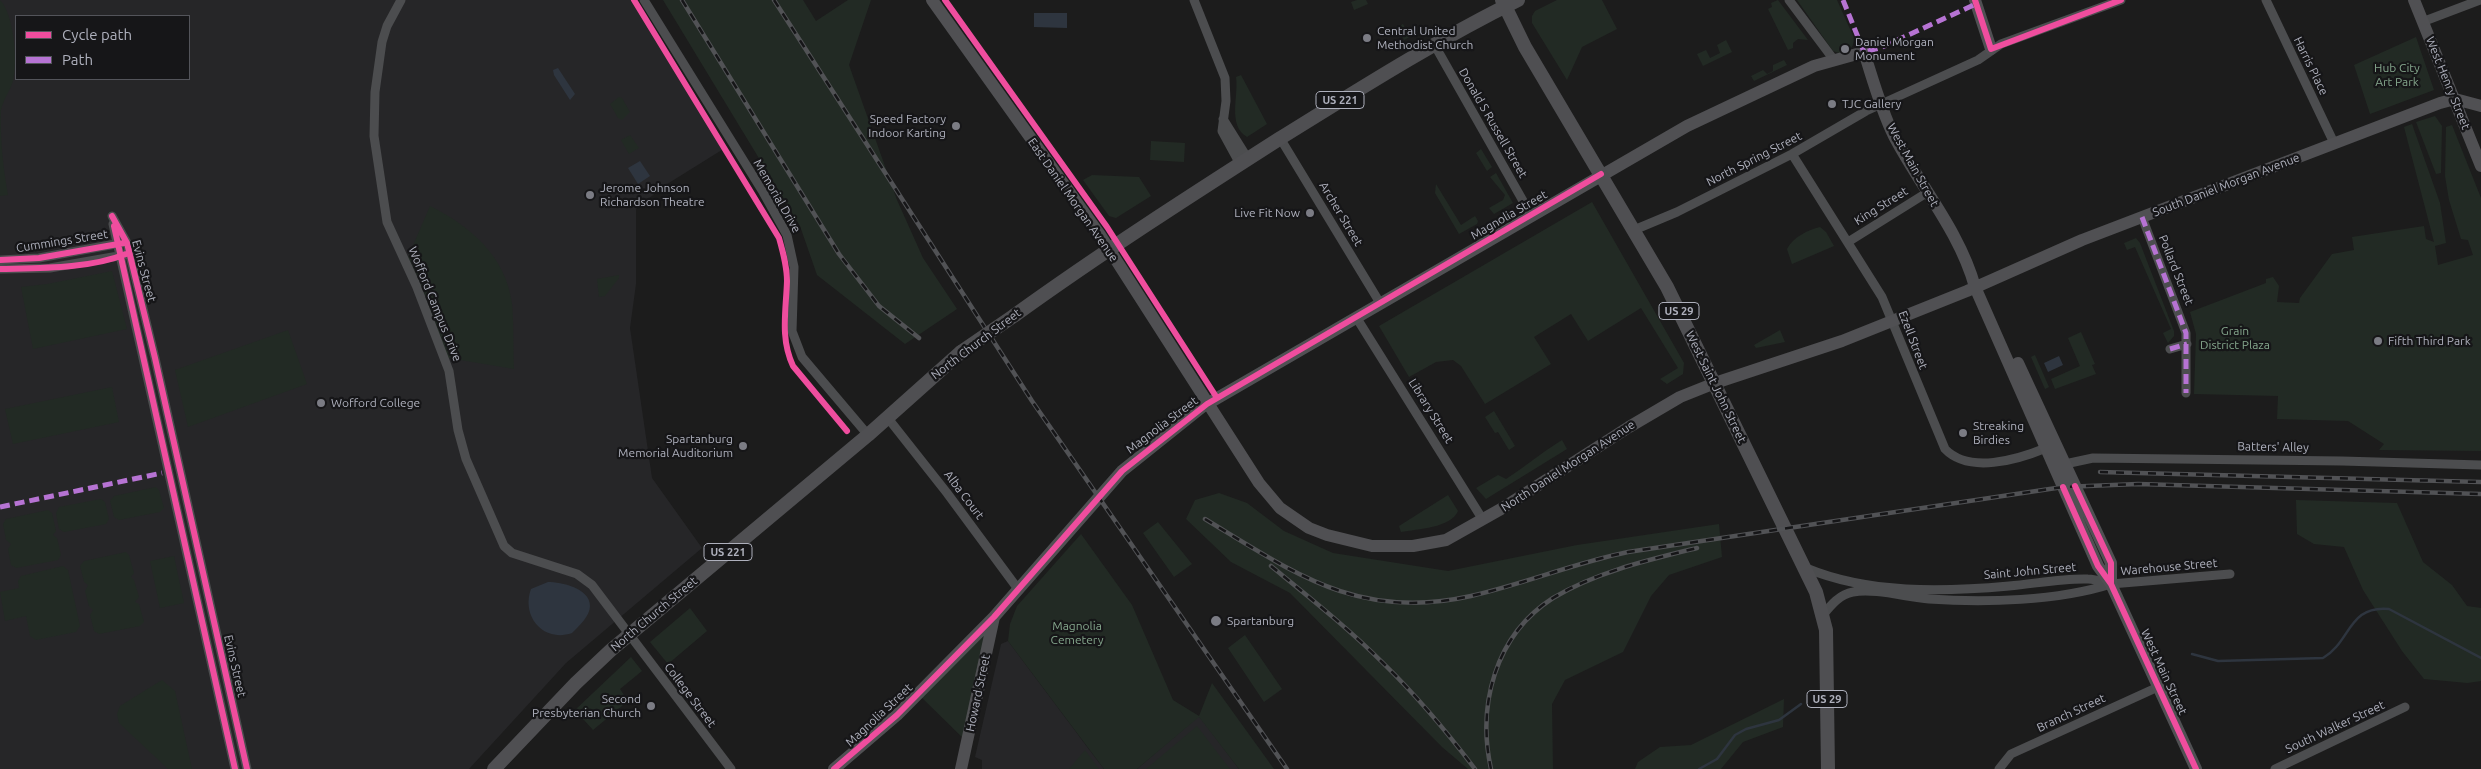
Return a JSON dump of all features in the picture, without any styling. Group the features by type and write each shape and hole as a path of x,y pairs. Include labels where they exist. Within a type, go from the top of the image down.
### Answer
{"main road":[{"name":"North Church Street","path":"494,769 582,678 868,435 962,352 1108,248 1390,69 1508,2"},
{"name":"West Saint John Street","path":"1508,2 1525,47 1667,287 1806,568 1823,615 1826,630 1828,769"}],"street":[{"name":"Wofford Campus Drive","path":"401,0 387,26 376,74 374,136 382,197 387,222 416,285 449,371 458,430 466,459 507,550 527,560 577,574 588,581 630,636"},
{"name":"Memorial Drive","path":"644,0 763,192 787,235 794,267 792,331 802,358 868,435"},
{"name":"East Daniel Morgan Avenue","path":"932,0 1108,248 1208,404"},
{"path":"1194,0 1224,78 1226,101 1222,130 1244,161"},
{"path":"1790,0 1834,60"},
{"path":"1975,0 1991,50"},
{"name":"North Spring Street","path":"1634,230 1677,212 1792,154 1866,110 1978,60 1991,50 2121,0"},
{"name":"Harris Place","path":"2266,0 2334,143"},
{"name":"West Henry Street","path":"2414,0 2481,166"},
{"path":"2422,22 2480,0"},
{"name":"Donald S Russell Street","path":"1434,44 1531,215"},
{"name":"Magnolia Street","path":"834,769 897,715 994,617 1122,471 1208,404 1601,174 1738,100 1814,66 1864,52"},
{"name":"West Main Street","path":"1864,52 1893,134 1928,192 1978,286 2065,464 2110,563 2111,584"},
{"path":"2455,99 2481,106"},
{"name":"South Daniel Morgan Avenue","path":"1978,286 2070,245 2334,143 2455,99"},
{"path":"1223,119 1244,161"},
{"name":"Archer Street","path":"1280,138 1380,303"},
{"name":"Ezell Street","path":"1792,154 1882,297 1940,442 1951,455 1970,463 2005,460 2046,448"},
{"name":"King Street","path":"1848,242 1928,192"},
{"name":"Evins Street","path":"235,769 125,255 127,243 112,216 116,244 125,255 155,358 247,769"},
{"name":"Pollard Street","path":"2142,217 2186,333 2186,393"},
{"name":"Cummings Street","path":"0,270 15,264 127,243"},
{"name":"Cummings Street","path":"0,260 15,264 50,268 125,255"},
{"name":"West Main Street","path":"1978,286 2098,566 2111,584 2196,769"},
{"name":"North Daniel Morgan Avenue","path":"1208,404 1268,495 1280,508 1308,528 1346,541 1372,546 1397,547 1446,540 1482,520 1668,404 1715,383 1842,342 1978,286"},
{"name":"Library Street","path":"1356,317 1482,520"},
{"path":"2170,348 2187,344"},
{"name":"Alba Court","path":"887,417 947,493 1018,589"},
{"name":"Batters' Alley","path":"2065,464 2093,458 2342,460 2481,465"},
{"name":"Saint John Street","path":"1806,568 1825,576 1888,587 1930,590 1962,590 2089,579 2111,584"},
{"name":"Warehouse Street","path":"2111,584 2230,574"},
{"name":"Saint John Street","path":"1823,615 1836,600 1851,592 1865,591 1930,599 2010,600 2093,590 2111,584"},
{"name":"Howard Street","path":"961,769 994,617"},
{"name":"College Street","path":"630,636 731,769"},
{"name":"Branch Street","path":"1999,769 2011,754 2158,687"},
{"name":"South Walker Street","path":"2275,769 2405,707"}],"shaded area":[{"name":"Wofford College","path":"0,0 634,0 725,148 664,186 636,209 636,284 630,328 652,478 702,548 566,663 469,769 0,769"},
{"path":"1034,13 1067,13 1067,28 1034,27"},
{"path":"558,68 575,94 570,100 554,75 553,70"},
{"path":"640,161 650,176 638,184 628,168"},
{"path":"2059,356 2063,365 2048,372 2044,363"},
{"path":"548,582 574,587 580,590 589,600 590,610 584,621 572,633 562,635 544,631 532,617 529,609 531,589"},
{"path":"1008,641 1104,769 982,769 982,760 975,757 1001,644"},
{"path":"1199,716 1239,769 1137,769"}],"green space":[{"path":"0,0 9,16 12,27 15,62 13,81 1,110 2,152 8,195 0,196"},
{"path":"663,0 803,0 816,21 848,0 871,0 849,65 897,200 923,258 957,309 905,344 817,275 800,226"},
{"path":"1366,0 1368,4 1354,10 1351,2"},
{"path":"1557,0 1602,0 1617,29 1582,47 1567,80 1532,23 1532,16 1535,11"},
{"path":"1778,0 1808,40 1798,39 1793,43 1793,48 1788,50 1768,9 1772,7 1771,3"},
{"path":"1797,0 1837,0 1854,38 1851,48 1842,54 1833,51"},
{"path":"1403,24 1410,37 1404,40 1397,27"},
{"name":"Hub City Art Park","path":"2416,37 2434,90 2370,114 2354,65"},
{"path":"1726,40 1732,52 1703,66 1697,54 1706,50 1710,58 1720,53 1717,45"},
{"path":"1784,60 1787,65 1754,81 1751,76 1763,70 1767,74 1773,71 1773,65"},
{"path":"1241,75 1267,124 1247,137 1237,125 1235,110 1236,77"},
{"path":"619,97 622,98 630,112 622,120 618,118 610,104"},
{"path":"2435,116 2442,126 2441,173 2436,174 2416,122"},
{"name":"Fifth Third Park","path":"2412,124 2440,203 2446,243 2435,246 2438,265 2473,255 2468,240 2461,239 2449,200 2445,176 2446,127 2452,125 2481,198 2481,451 2379,450 2384,444 2348,421 2277,419 2278,396 2194,394 2196,334 2190,312 2266,283 2266,279 2273,277 2279,286 2277,302 2299,303 2300,298 2332,254 2354,250 2352,237 2424,226 2426,239 2434,242 2404,127"},
{"path":"630,135 639,148 629,154 621,140"},
{"path":"1151,141 1185,143 1184,162 1150,160"},
{"path":"1481,149 1492,167 1487,171 1476,153"},
{"path":"1496,173 1513,203 1494,214 1489,208 1503,200 1505,195 1490,177"},
{"path":"1092,175 1139,177 1151,196 1116,218 1109,216 1083,180"},
{"path":"1436,184 1461,225 1475,216 1478,221 1477,224 1459,234 1435,193"},
{"path":"1592,202 1684,363 1683,374 1667,384 1660,379 1678,368 1641,308 1588,341 1571,314 1534,337 1551,364 1485,404 1461,366 1453,360 1436,362 1409,377 1379,326"},
{"path":"430,206 472,233 494,257 502,271 512,304 514,369 448,358 420,282 408,257"},
{"path":"1820,227 1826,232 1834,246 1792,264 1787,249 1793,241 1801,235"},
{"path":"2136,238 2140,243 2174,331 2174,336 2168,343 2163,333 2171,329 2135,247 2127,250 2124,243"},
{"path":"112,271 127,329 33,349 21,287 47,284"},
{"path":"619,275 619,278 605,296 599,297 597,279"},
{"path":"288,330 307,384 188,427 175,370"},
{"path":"1780,330 1785,342 1756,348 1754,345"},
{"path":"2081,332 2095,364 2092,365 2096,374 2055,389 2051,379 2080,366 2068,338"},
{"path":"2035,355 2049,387 2045,389 2031,357"},
{"path":"112,387 119,422 13,444 5,409"},
{"path":"1494,411 1515,446 1509,450 1498,432 1495,433 1485,417"},
{"path":"1562,440 1567,449 1486,499 1476,488 1498,475 1506,479"},
{"path":"156,487 159,490 164,508 160,512 119,520 114,517 110,501 114,496"},
{"path":"1219,493 1247,503 1284,531 1333,553 1448,571 1577,545 1719,524 1722,557 1669,575 1651,596 1623,652 1565,680 1552,704 1553,769 1468,769 1442,747 1290,593 1231,562 1186,519 1195,500"},
{"path":"1448,495 1458,511 1454,517 1433,527 1401,532 1399,526"},
{"path":"101,499 105,502 109,519 106,524 64,532 59,529 56,513 59,507"},
{"path":"2296,500 2397,503 2423,562 2452,585 2467,606 2481,608 2481,681 2467,683 2424,679 2402,651 2363,590 2344,547 2314,544 2297,534"},
{"path":"48,510 52,513 56,531 53,535 57,538 61,555 58,560 16,568 11,565 8,549 11,544 6,540 3,524 6,519"},
{"path":"1158,522 1192,564 1174,577 1143,533"},
{"name":"Magnolia Cemetery","path":"1081,534 1132,605 1173,700 1199,716 1212,683 1274,769 1239,769 1199,717 1137,769 1104,769 1008,641 1010,624 1017,606"},
{"path":"126,552 129,555 134,573 131,577 134,580 139,597 135,602 139,604 144,622 140,626 99,634 94,631 90,615 93,610 89,606 85,591 88,585 84,582 80,566 84,561"},
{"path":"174,556 184,603 160,608 150,561"},
{"path":"63,566 68,570 80,626 76,632 36,640 30,636 26,616 5,621 0,592 19,588 18,581 21,576"},
{"path":"690,608 707,631 668,664 650,642"},
{"path":"994,617 967,742 918,694"},
{"path":"1245,635 1282,689 1264,702 1228,648"},
{"path":"631,657 642,671 620,689 628,701 593,730 575,710"},
{"path":"162,680 175,691 192,769 168,769 119,723 117,714 120,706"},
{"path":"1784,699 1783,727 1743,742 1721,769 1635,769 1638,762 1660,747 1691,745"},
{"path":"1197,726 1230,769 1146,769"},
{"path":"1085,750 1099,769 1069,769"}],"waterway":[{"path":"2192,654 2218,661 2323,658 2332,651 2357,619 2365,613 2376,609 2389,609 2481,658"},
{"path":"1699,769 1717,759 1735,735 1746,729 1779,720 1801,704"}],"railway":[{"path":"682,0 839,254 879,306 919,338"},
{"path":"774,0 1032,401 1287,769"},
{"path":"2100,472 2481,482"},
{"path":"1205,519 1269,558 1330,588 1362,597 1395,602 1431,602 1491,591 1628,552 2063,487 2138,484 2481,494"},
{"path":"1491,769 1487,745 1487,720 1489,697 1495,673 1504,651 1517,631 1533,613 1553,598 1587,581 1623,568 1697,548"},
{"path":"1271,566 1370,650 1431,714 1475,769"}],"marked path":[{"path":"1843,0 1864,52 1880,48 1976,4"},
{"path":"2142,217 2186,333 2186,393"},
{"path":"2170,349 2187,344"},
{"path":"0,507 162,473"}],"cycle path":[{"path":"634,0 779,238 787,275 785,335 789,356 793,366 847,431"},
{"path":"945,0 1107,227 1217,398"},
{"path":"1975,0 1991,49 2121,0"},
{"path":"834,769 897,715 994,617 1122,471 1207,404 1601,174"},
{"path":"112,216 127,243 155,358 247,769"},
{"path":"114,226 235,769"},
{"path":"0,260 39,258 124,243"},
{"path":"0,269 80,265 96,263 126,254"},
{"path":"2075,486 2111,563 2111,584"},
{"path":"2063,487 2098,566 2111,584 2196,769"}],"place":[{"name":"Central United Methodist Church","path":"1367,38"},
{"name":"Daniel Morgan Monument","path":"1845,49"},
{"name":"TJC Gallery","path":"1832,104"},
{"name":"Speed Factory Indoor Karting","path":"956,126"},
{"name":"Jerome Johnson Richardson Theatre","path":"590,195"},
{"name":"Live Fit Now","path":"1310,213"},
{"name":"Fifth Third Park","path":"2378,341"},
{"name":"Wofford College","path":"321,403"},
{"name":"Streaking Birdies","path":"1963,433"},
{"name":"Spartanburg Memorial Auditorium","path":"743,446"},
{"name":"Spartanburg","path":"1216,621"},
{"name":"Second Presbyterian Church","path":"651,706"}],"park label":[{"name":"Grain District Plaza","path":"2235,338"}]}
